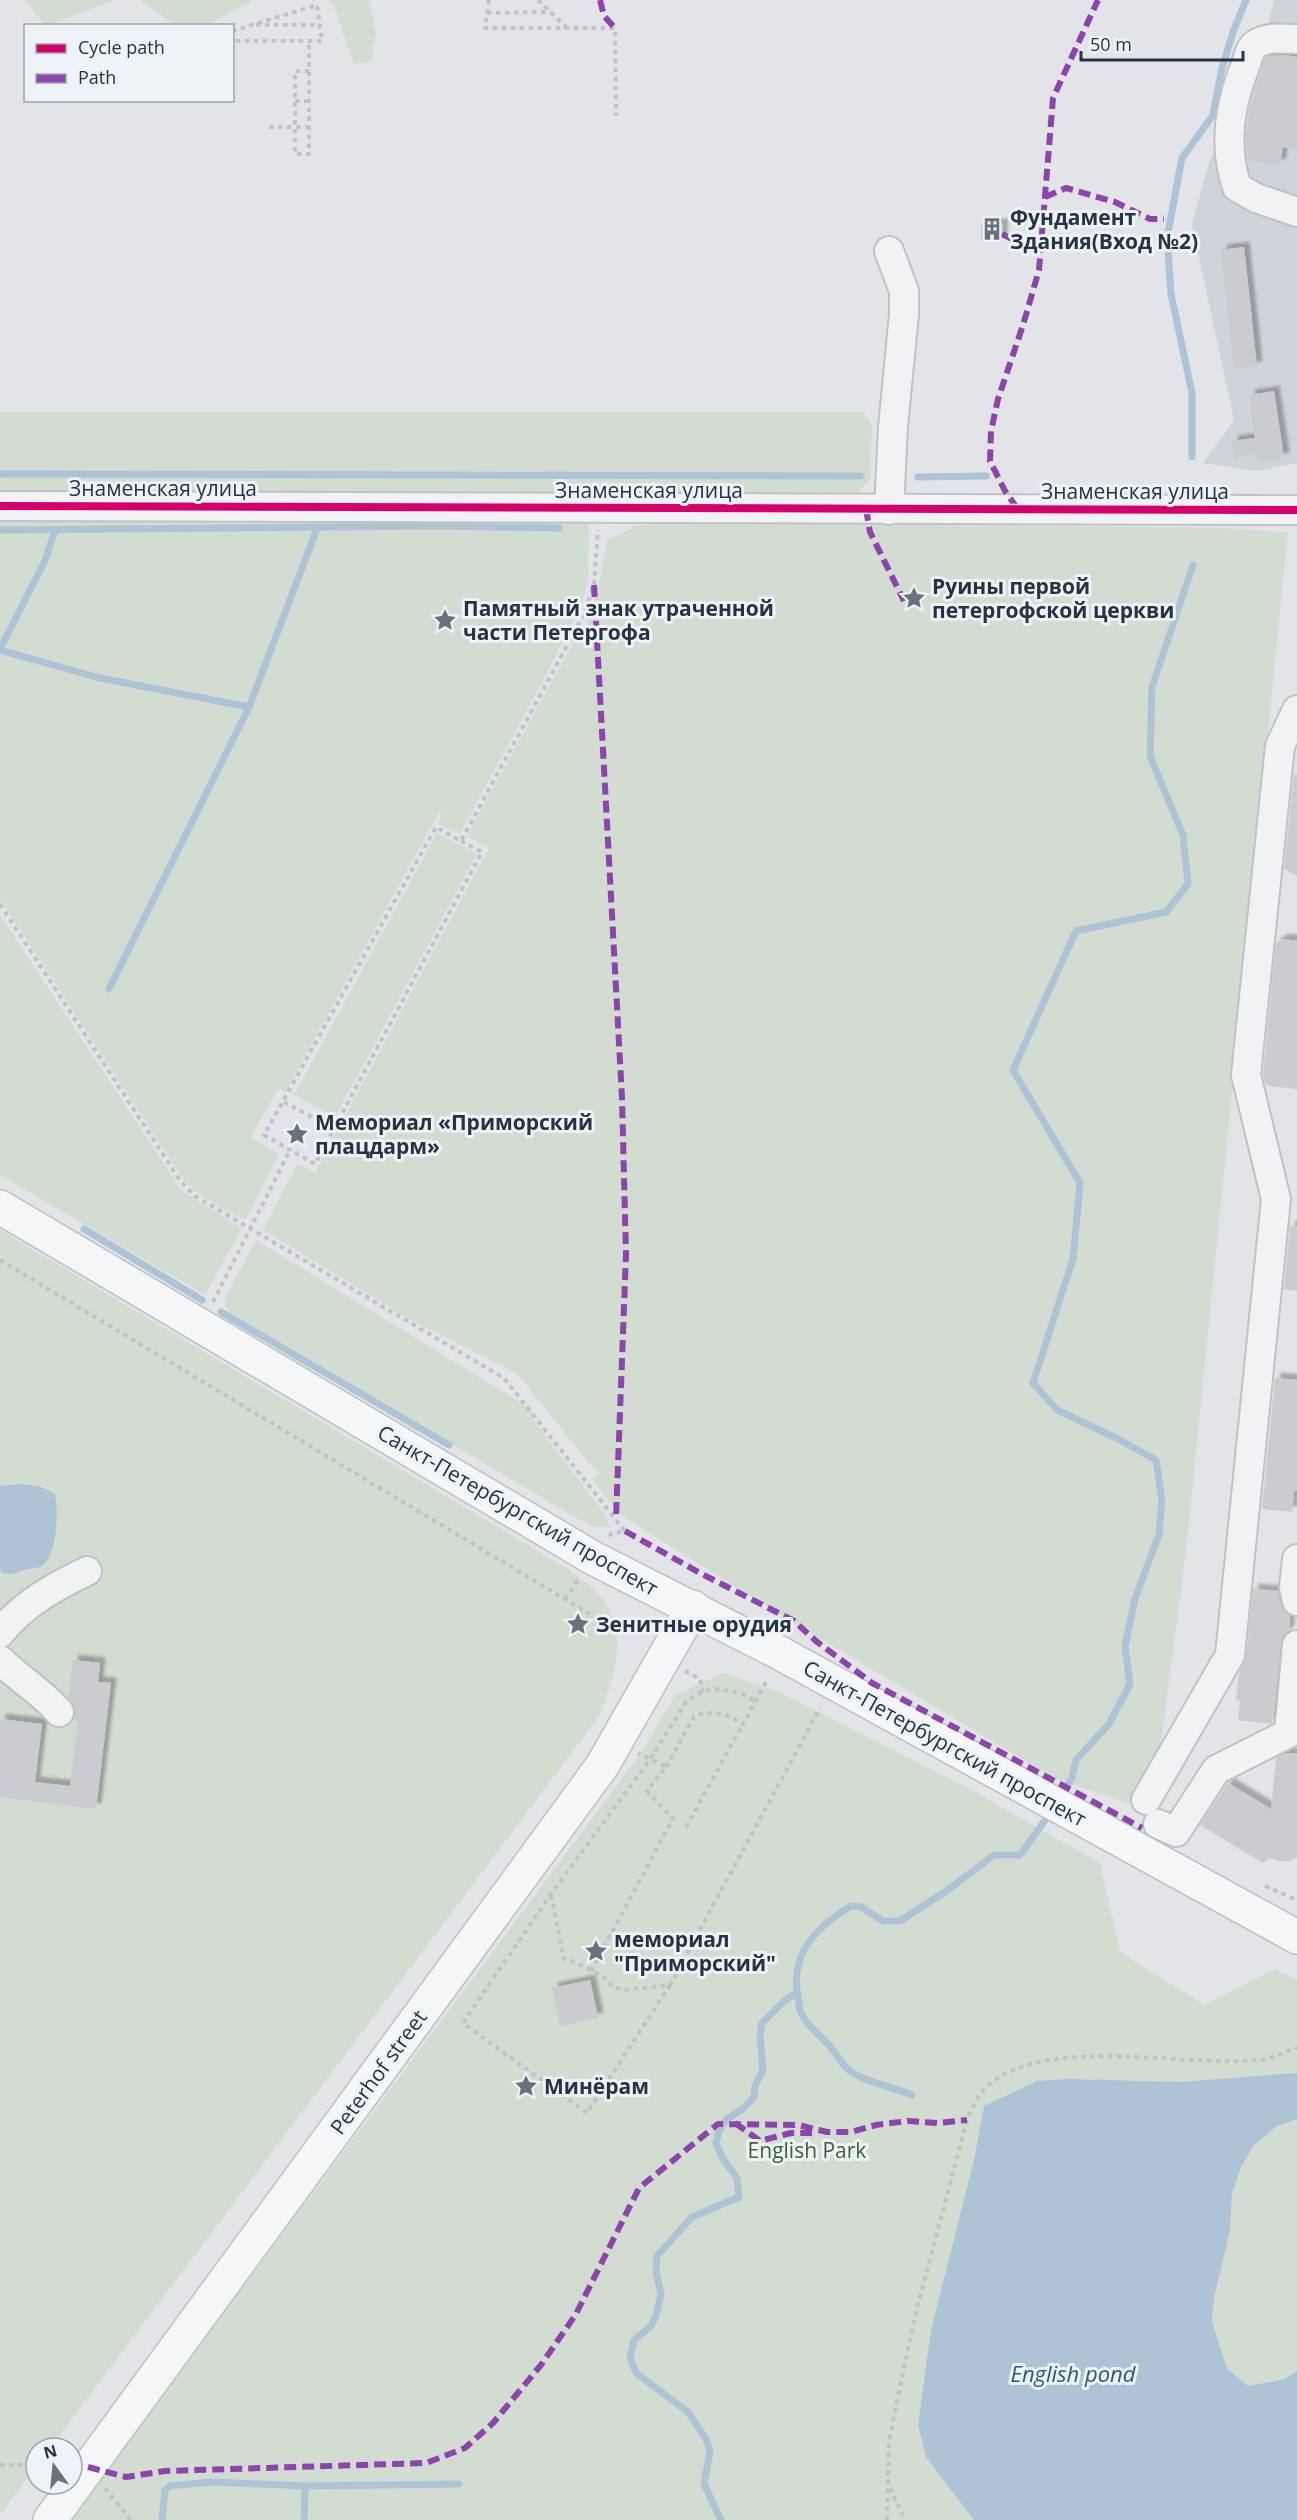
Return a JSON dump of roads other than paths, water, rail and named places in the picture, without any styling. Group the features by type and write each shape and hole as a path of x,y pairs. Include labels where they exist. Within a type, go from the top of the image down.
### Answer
{"main road":[{"name":"Санкт-Петербургский проспект","path":"0,1207 585,1553 693,1607 1074,1813 1297,1938"},
{"name":"Peterhof street","path":"50,2520 602,1766 693,1607"}],"street":[{"path":"1297,39 1265,39 1253,45 1239,81 1229,120 1231,169 1237,187 1256,198 1297,212"},
{"path":"889,251 904,291 904,314 894,417 890,510"},
{"name":"Знаменская улица","path":"0,506 1297,510"},
{"path":"1141,1851 1152,1812 1230,1654 1276,1199 1246,1075 1280,746 1297,710"},
{"path":"1297,1559 1294,1587 1297,1601"},
{"path":"0,1633 14,1616 50,1590 87,1571"},
{"path":"1152,1812 1176,1832 1216,1770 1289,1733 1297,1655"},
{"path":"0,1660 16,1676 48,1699 59,1712"},
{"path":"1152,1812 1195,1766"}],"water":[{"path":"18,1484 39,1486 55,1494 56,1533 51,1553 42,1566 7,1574 1,1572 0,1569 0,1486"},
{"name":"English pond","path":"1297,2073 1297,2119 1277,2126 1254,2145 1241,2167 1232,2194 1230,2230 1214,2298 1212,2321 1227,2369 1248,2386 1285,2379 1297,2371 1297,2520 974,2520 926,2457 918,2425 931,2330 974,2160 984,2106 1037,2081 1068,2079 1180,2082"}],"waterway":[{"path":"1192,457 1192,393 1171,294 1167,238 1182,158 1213,115 1222,68 1246,0"},
{"path":"0,474 861,476"},
{"path":"918,477 986,476"},
{"path":"0,530 438,526 559,528"},
{"path":"0,650 100,678 249,707 317,529"},
{"path":"0,649 45,561 55,530"},
{"path":"1060,1797 1072,1778 1076,1760 1109,1724 1130,1684 1125,1646 1135,1599 1159,1534 1162,1500 1156,1460 1057,1410 1033,1383 1073,1259 1080,1183 1013,1070 1076,931 1166,912 1188,884 1183,835 1150,756 1152,687 1193,565"},
{"path":"109,989 249,707"},
{"path":"84,1229 202,1300"},
{"path":"221,1312 449,1445"},
{"path":"912,2095 853,2073 808,2024 800,2011 796,1982 802,1955 817,1932 851,1906 861,1907 883,1921 900,1921 945,1892 994,1855 1020,1855 1051,1812"},
{"path":"721,2520 704,2484 710,2451 706,2439 688,2412 636,2373 630,2357 634,2340 651,2326 656,2316 661,2294 656,2271 657,2256 692,2217 739,2197 737,2178 723,2159 716,2143 719,2131 727,2119 744,2108 754,2097 755,2086 763,2070 760,2035 762,2023 797,1992"},
{"path":"162,2520 165,2490 170,2486 211,2482 305,2486 304,2520"},
{"path":"305,2486 459,2484"}],"place":[{"name":"Фундамент Здания(Вход №2)","path":"992,229"},
{"name":"Руины первой петергофской церкви","path":"914,598"},
{"name":"Памятный знак утраченной части Петергофа","path":"445,620"},
{"name":"Мемориал «Приморский плацдарм»","path":"297,1134"},
{"name":"Зенитные орудия","path":"578,1624"},
{"name":"мемориал \"Приморский\"","path":"596,1951"},
{"name":"Минёрам","path":"526,2086"}],"park label":[{"name":"English Park","path":"807,2150"}]}
